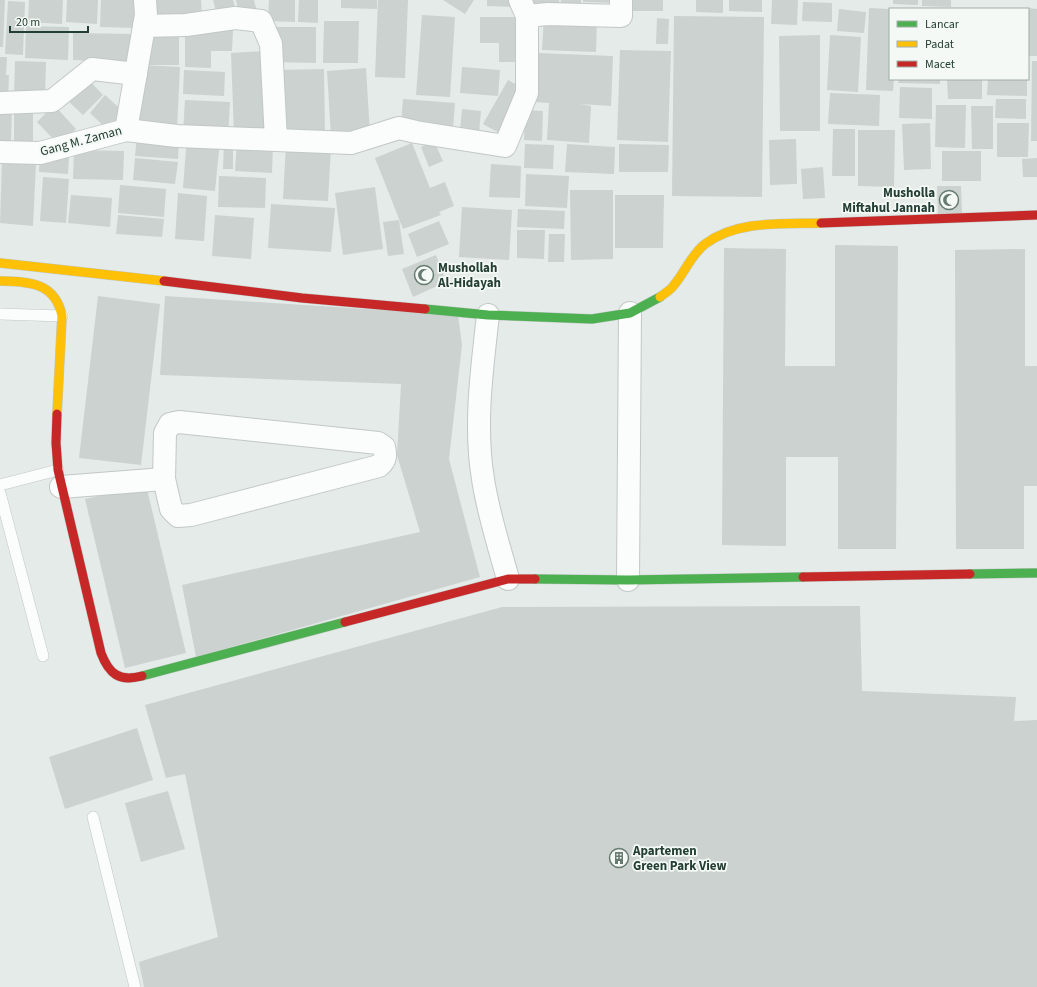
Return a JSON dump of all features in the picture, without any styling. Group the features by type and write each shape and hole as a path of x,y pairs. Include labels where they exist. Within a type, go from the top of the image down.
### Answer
{"street":[{"name":"Gang M. Zaman","path":"0,152 40,153 126,130 146,14 145,0"},
{"path":"126,130 177,136 351,143 399,128 505,146 527,93 523,8 548,14 621,16 621,0"},
{"path":"144,26 186,25 235,18 261,21 271,44 276,140"},
{"path":"0,103 52,102 92,69 136,74"},
{"path":"0,263 12,263 302,298 488,315 592,319 630,313 655,301 674,286 692,258 705,244 738,229 765,225 1037,215"},
{"path":"0,281 39,286 51,292 58,301 62,316 56,443 60,479 101,653 106,666 113,675 123,678 136,677 508,579 628,580 1037,573"},
{"path":"628,580 630,313"},
{"path":"488,315 480,406 479,443 483,479 508,579"},
{"path":"179,422 378,443 384,447 386,454 384,461 379,466 191,515 178,516 171,509 164,479 165,433 170,424 179,422"},
{"path":"60,479 164,479"}],"lane":[{"path":"0,314 62,316"},
{"path":"0,485 60,479"},
{"path":"0,493 42,656"},
{"path":"93,817 134,987"}],"building":[{"path":"0,0 5,0 3,47 0,47"},
{"path":"29,0 63,0 62,24 28,22"},
{"path":"67,0 98,0 97,24 66,22"},
{"path":"101,0 137,0 136,28 100,27"},
{"path":"151,0 201,0 202,16 152,19"},
{"path":"213,0 233,0 236,11 217,16"},
{"path":"236,0 254,0 257,12 239,16"},
{"path":"269,0 295,0 295,22 268,21"},
{"path":"299,0 318,0 318,23 298,22"},
{"path":"341,0 377,0 377,9 341,8"},
{"path":"378,0 408,0 405,78 375,77"},
{"path":"443,0 474,0 465,14"},
{"path":"487,0 514,0 514,7 487,6"},
{"path":"528,0 559,0 559,8 528,7"},
{"path":"561,0 581,0 581,10 560,9"},
{"path":"583,0 618,0 618,3 583,2"},
{"path":"631,0 663,0 663,11 631,11"},
{"path":"696,0 723,0 723,13 696,12"},
{"path":"729,0 762,0 762,12 729,11"},
{"path":"772,0 798,0 797,25 771,24"},
{"path":"893,0 918,0 918,5 893,4"},
{"path":"922,0 951,0 951,7 922,6"},
{"path":"8,1 25,2 23,55 5,54"},
{"path":"803,2 832,3 832,22 802,21"},
{"path":"869,8 889,9 889,80 894,80 893,91 866,90"},
{"path":"1029,8 1037,9 1037,56 1029,56"},
{"path":"839,9 866,12 864,33 837,31"},
{"path":"422,15 455,17 450,97 416,95"},
{"path":"674,16 764,17 762,197 672,196"},
{"path":"480,17 522,17 525,62 499,62 499,43 480,43"},
{"path":"544,18 597,20 596,52 542,50"},
{"path":"657,18 669,19 668,44 656,44"},
{"path":"324,21 359,21 358,63 323,63"},
{"path":"26,26 69,27 68,60 25,58"},
{"path":"275,27 316,27 316,63 275,62"},
{"path":"185,28 233,30 232,51 211,51 211,68 185,67"},
{"path":"146,29 179,30 179,65 146,65"},
{"path":"73,33 133,34 133,62 73,60"},
{"path":"820,35 820,131 780,131 779,36"},
{"path":"830,35 861,37 858,92 827,90"},
{"path":"620,50 671,51 668,142 617,140"},
{"path":"267,51 271,132 234,134 231,53"},
{"path":"538,53 613,56 611,106 580,104 591,106 589,143 547,140 549,103 535,102"},
{"path":"0,57 7,57 6,75 9,75 8,100 0,99"},
{"path":"15,61 46,62 45,98 14,97"},
{"path":"1032,61 1037,61 1037,141 1031,141"},
{"path":"142,65 180,67 177,129 139,128"},
{"path":"462,67 500,70 498,96 460,93"},
{"path":"366,68 370,134 331,136 327,71"},
{"path":"324,69 325,136 278,137 277,70"},
{"path":"184,70 225,72 224,96 183,94"},
{"path":"87,78 103,95 83,115 66,99"},
{"path":"508,80 526,90 501,134 483,124"},
{"path":"899,80 940,80 940,84 898,83"},
{"path":"947,80 982,80 982,99 948,99"},
{"path":"988,80 1027,80 1027,96 987,95"},
{"path":"900,87 932,88 932,119 899,118"},
{"path":"830,93 880,95 879,126 828,124"},
{"path":"105,95 125,113 109,131 90,113"},
{"path":"403,99 455,103 453,128 401,124"},
{"path":"996,99 1026,99 1026,119 995,118"},
{"path":"185,100 230,102 228,136 183,133"},
{"path":"54,105 76,129 59,145 37,122"},
{"path":"936,105 966,105 965,148 935,147"},
{"path":"0,106 12,106 11,143 0,143"},
{"path":"971,106 993,106 993,149 972,149"},
{"path":"462,109 481,111 479,133 460,131"},
{"path":"525,110 543,111 542,141 524,140"},
{"path":"14,113 33,113 33,147 14,147"},
{"path":"930,123 931,169 904,170 902,124"},
{"path":"997,123 1029,123 1028,157 997,157"},
{"path":"833,129 855,129 855,176 832,176"},
{"path":"858,130 895,130 894,187 858,186"},
{"path":"137,134 179,138 178,159 135,156"},
{"path":"187,137 220,140 215,191 183,188"},
{"path":"796,139 797,184 770,185 769,140"},
{"path":"237,140 273,142 272,173 235,171"},
{"path":"224,141 233,141 233,169 223,169"},
{"path":"434,141 443,161 429,167 421,147"},
{"path":"412,143 430,188 445,182 454,206 439,212 441,215 403,229 375,158"},
{"path":"286,144 331,147 328,201 283,199"},
{"path":"525,144 554,145 553,169 524,168"},
{"path":"567,144 615,147 614,174 565,172"},
{"path":"619,144 669,145 668,172 619,172"},
{"path":"74,150 124,151 123,180 73,179"},
{"path":"942,151 981,151 981,181 942,181"},
{"path":"40,156 69,158 68,174 39,172"},
{"path":"135,158 178,162 175,184 133,180"},
{"path":"1037,158 1037,177 1023,177 1022,159"},
{"path":"2,161 36,164 33,226 0,223"},
{"path":"491,164 521,166 520,198 489,197"},
{"path":"823,167 825,198 803,199 801,169"},
{"path":"526,174 569,176 567,208 525,206"},
{"path":"219,176 266,178 265,208 218,207"},
{"path":"43,177 69,179 66,223 40,221"},
{"path":"120,185 166,189 164,217 118,213"},
{"name":"Musholla Miftahul Jannah","path":"937,186 961,186 962,213 938,214"},
{"path":"375,187 383,249 343,255 335,193"},
{"path":"570,190 613,190 613,259 571,260"},
{"path":"178,193 207,196 204,241 175,239"},
{"path":"71,195 112,198 110,227 68,223"},
{"path":"615,195 664,195 663,248 615,248"},
{"path":"271,204 335,208 331,252 268,248"},
{"path":"462,207 512,210 509,260 459,257"},
{"path":"518,209 565,211 564,229 517,227"},
{"path":"118,215 164,219 162,237 116,234"},
{"path":"215,215 254,218 251,259 212,256"},
{"path":"399,220 404,254 388,256 383,222"},
{"path":"439,221 449,244 417,257 408,234"},
{"path":"517,230 545,230 544,259 517,258"},
{"path":"549,234 565,234 564,262 548,262"},
{"path":"835,245 898,246 896,549 838,549 838,457 786,457 786,546 722,545 724,248 786,249 785,366 835,366"},
{"path":"1025,249 1025,366 1037,366 1037,486 1024,486 1024,549 956,549 955,250"},
{"name":"Mushollah Al-Hidayah","path":"436,255 446,282 413,297 402,269"},
{"path":"98,296 160,304 141,465 79,458"},
{"path":"165,296 458,315 462,345 449,459 480,577 196,657 182,585 420,532 397,455 401,384 160,375"},
{"path":"146,485 186,653 125,668 85,499"},
{"name":"Apartemen Green Park View","path":"860,606 862,691 1016,697 1014,721 1037,720 1037,987 144,987 139,962 218,937 185,774 166,778 145,705 502,607"},
{"path":"137,728 153,780 65,809 49,757"},
{"path":"168,791 185,849 141,862 125,803"}],"traffic: fast":[{"path":"425,309 488,315 592,319 630,313 660,297"},
{"path":"970,574 1037,573"},
{"path":"535,579 628,580 803,577"},
{"path":"142,676 345,622"}],"traffic: slow":[{"path":"660,297 673,287 700,248 718,236 746,227 761,225 821,223"},
{"path":"0,263 164,281"},
{"path":"0,281 21,282 39,286 47,290 59,305 62,316 57,414"}],"traffic: jam":[{"path":"821,223 1037,215"},
{"path":"164,281 302,298 425,309"},
{"path":"57,414 56,443 58,470 101,653 111,671 116,675 127,678 142,676"},
{"path":"803,577 970,574"},
{"path":"345,622 508,579 535,579"}],"place":[{"name":"Musholla Miftahul Jannah","path":"949,200"},
{"name":"Mushollah Al-Hidayah","path":"424,275"},
{"name":"Apartemen Green Park View","path":"619,858"}]}
